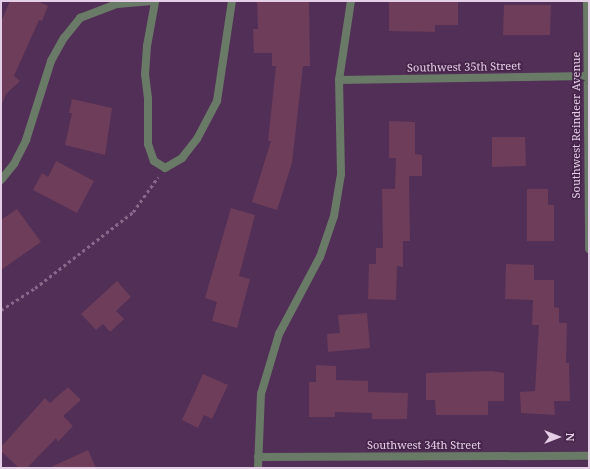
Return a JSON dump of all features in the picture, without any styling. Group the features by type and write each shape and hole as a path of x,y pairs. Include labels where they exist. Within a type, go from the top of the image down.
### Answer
{"street":[{"path":"1,180 14,164 26,140 51,61 64,38 80,18 117,4 155,1 147,46 145,74 148,99 148,144 154,161 165,168 182,158 197,139 217,101 232,1"},
{"path":"258,468 261,394 279,334 320,257 334,216 341,174 339,80 350,1"},
{"name":"Southwest Reindeer Avenue","path":"587,1 589,249"},
{"name":"Southwest 35th Street","path":"339,80 588,76"},
{"name":"Southwest 34th Street","path":"258,457 589,456"}],"path":[{"path":"1,310 35,288 133,212 165,168"}],"building":[{"path":"10,1 37,1 48,6 42,21 39,20 14,76 20,81 6,94 1,106 1,22"},
{"path":"257,1 309,1 310,66 303,66 292,163 277,210 252,202 271,141 268,141 276,66 272,66 272,53 254,53 253,29 258,29"},
{"path":"389,1 458,2 458,25 435,25 435,32 389,31"},
{"path":"504,5 551,5 550,35 503,35"},
{"path":"72,99 112,108 105,155 65,145 72,113 69,113"},
{"path":"389,121 415,122 415,154 422,155 422,176 409,176 410,241 403,241 403,267 397,266 396,300 368,299 369,264 376,264 376,248 383,248 382,189 395,189 396,158 389,158"},
{"path":"492,137 525,137 526,166 492,167"},
{"path":"56,161 94,181 77,213 33,190 42,173 48,177"},
{"path":"527,189 548,189 548,205 554,205 554,241 527,241"},
{"path":"231,208 255,215 239,276 250,279 237,328 212,321 217,302 205,298"},
{"path":"17,209 41,242 1,270 1,220"},
{"path":"506,264 534,265 534,280 554,280 554,307 559,308 559,323 567,323 566,363 569,363 570,401 554,401 555,415 521,413 520,392 535,391 539,325 532,325 533,300 505,299"},
{"path":"117,281 131,297 116,311 124,319 110,332 103,324 96,330 81,314"},
{"path":"367,313 370,348 328,352 327,334 340,333 338,315"},
{"path":"316,365 336,366 336,380 368,381 368,392 408,393 407,419 372,419 372,413 335,412 335,417 309,417 309,382 316,382"},
{"path":"492,371 504,373 504,401 488,401 488,415 436,415 435,400 426,400 426,373"},
{"path":"203,374 228,385 212,419 204,415 198,428 182,420"},
{"path":"68,387 81,400 63,416 73,426 58,442 56,438 27,468 19,468 1,451 1,447 45,398 50,403"},
{"path":"88,450 96,468 49,468"}]}
